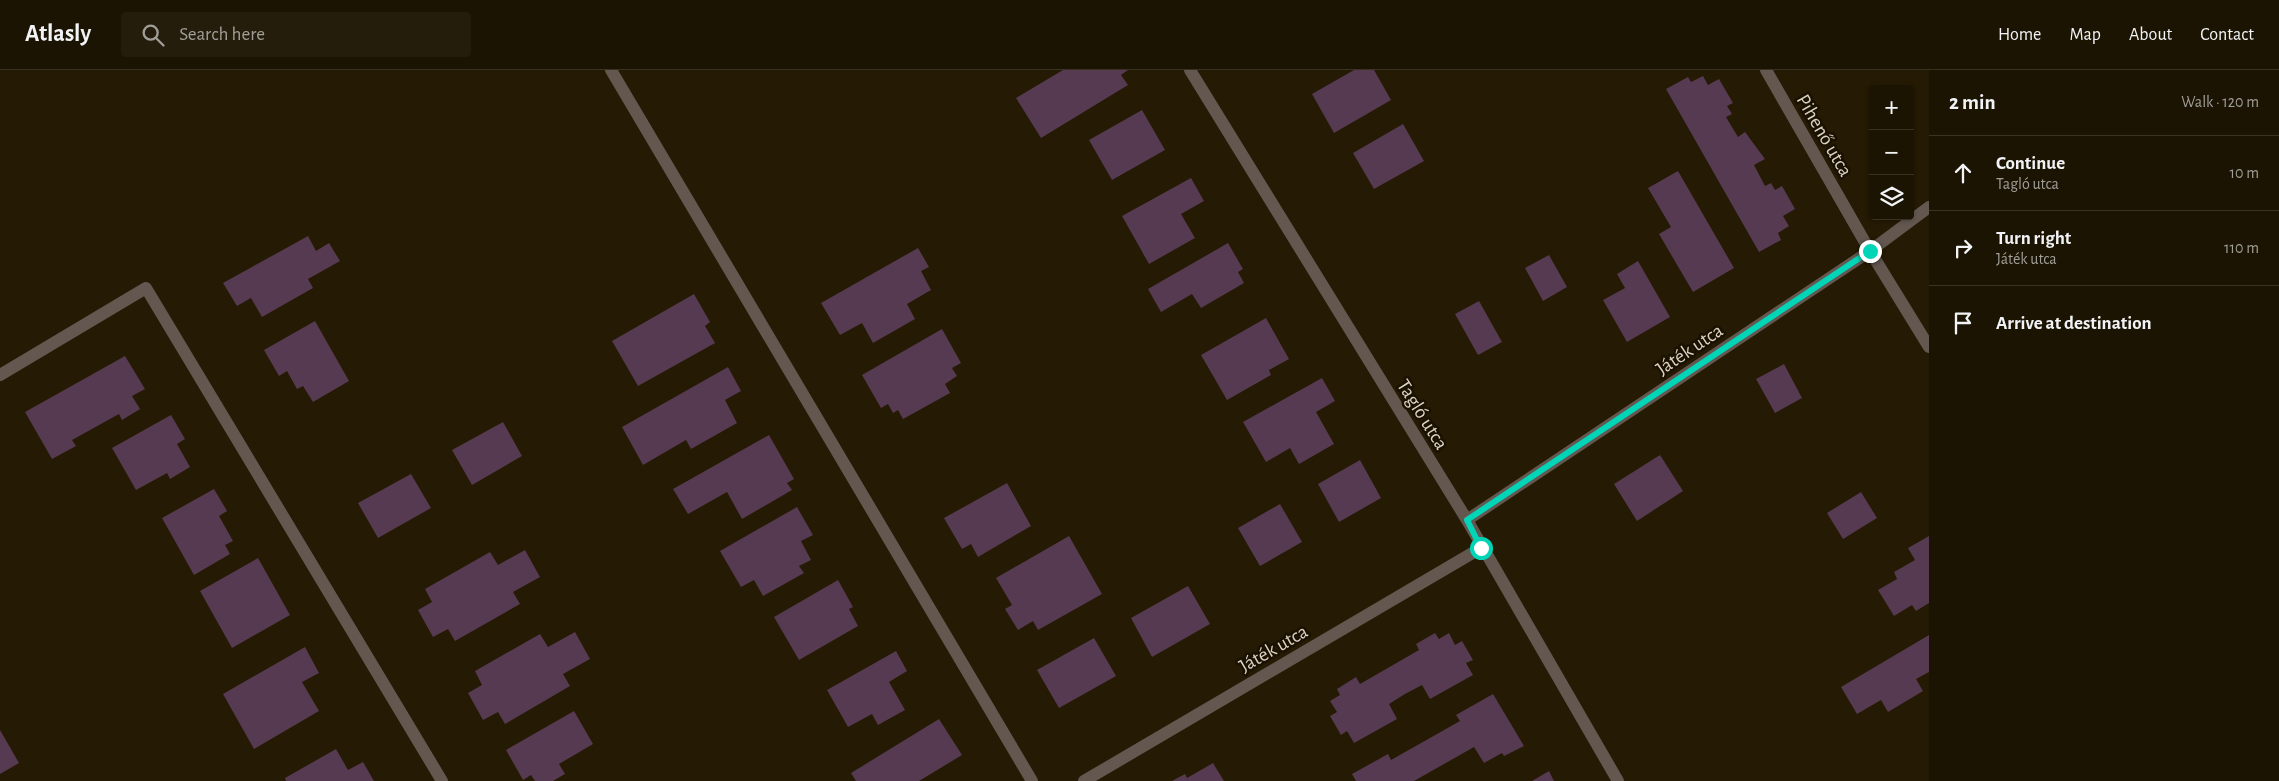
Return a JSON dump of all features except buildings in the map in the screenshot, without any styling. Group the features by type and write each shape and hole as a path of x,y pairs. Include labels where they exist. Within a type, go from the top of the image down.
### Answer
{"street":[{"path":"611,70 1032,781"},
{"name":"Tagló utca","path":"1190,70 1467,520 1481,548 1618,781"},
{"name":"Pihenő utca","path":"1766,70 1870,251 1929,347"},
{"name":"Játék utca","path":"1467,520 1870,251 1929,206"},
{"path":"0,375 146,288 442,781"},
{"name":"Játék utca","path":"1084,781 1481,548"}],"route":[{"path":"1481,548 1467,520 1870,251"}]}
